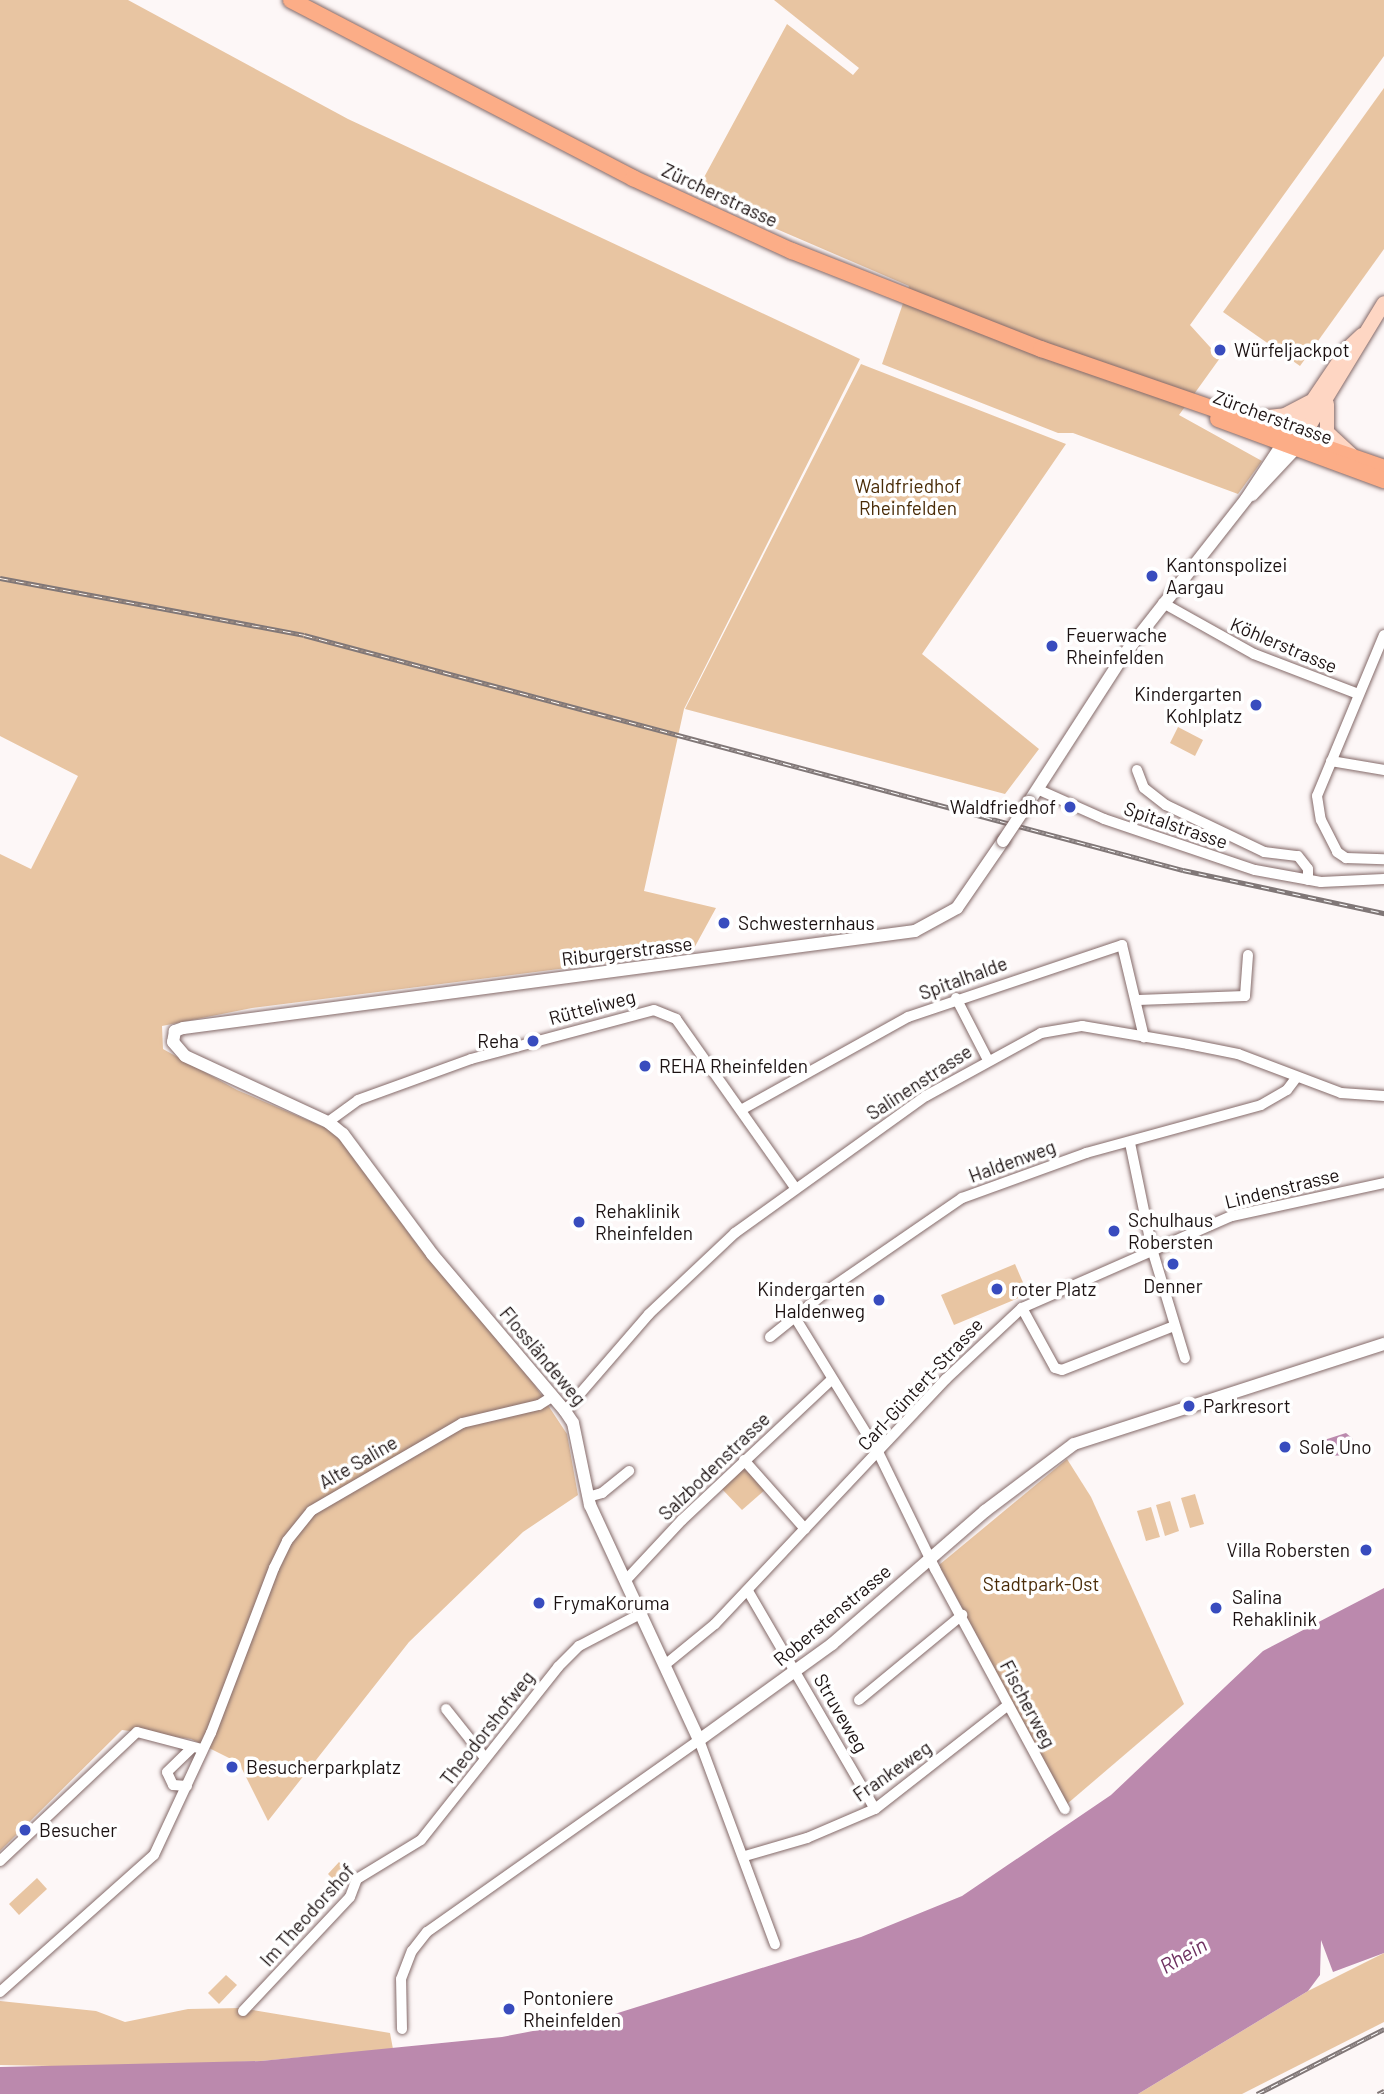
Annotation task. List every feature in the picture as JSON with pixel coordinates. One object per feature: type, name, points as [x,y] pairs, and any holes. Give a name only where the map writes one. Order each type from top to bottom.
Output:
[{"type":"main road","name":"Zürcherstrasse","points":[[291,0],[633,178],[792,251],[1150,387],[1249,419],[1384,480]]},
{"type":"main road","name":"Riburgerstrasse","points":[[1293,441],[1327,402],[1384,303]]},
{"type":"main road","name":"Riburgerstrasse","points":[[1293,441],[1310,401],[1348,348],[1366,332]]},
{"type":"main road","name":"Zürcherstrasse","points":[[1150,387],[1174,403],[1293,441],[1352,455],[1384,468]]},
{"type":"main road","points":[[1249,419],[1285,415],[1310,401]]},
{"type":"main road","points":[[1327,402],[1327,432],[1352,455]]},
{"type":"street","name":"Riburgerstrasse","points":[[175,1031],[915,931],[957,908],[1037,789],[1093,698],[1163,603],[1293,441]]},
{"type":"street","name":"Köhlerstrasse","points":[[1163,603],[1250,652],[1358,694]]},
{"type":"street","points":[[1384,635],[1317,796],[1331,841],[1346,858],[1384,859]]},
{"type":"street","points":[[1331,761],[1384,770]]},
{"type":"street","name":"Spitalstrasse","points":[[1137,770],[1144,788],[1166,805],[1264,852],[1297,856],[1308,869],[1308,880]]},
{"type":"street","name":"Spitalstrasse","points":[[1037,789],[1061,803],[1255,870],[1308,880],[1384,878]]},
{"type":"street","name":"Spitalhalde","points":[[741,1110],[908,1017],[956,998],[1122,944],[1138,1000],[1144,1037]]},
{"type":"street","points":[[1138,1000],[1245,996],[1248,955]]},
{"type":"street","points":[[956,998],[987,1058]]},
{"type":"street","name":"Rütteliweg","points":[[328,1122],[358,1100],[471,1059],[648,1010],[676,1019],[795,1188]]},
{"type":"street","name":"Salinenstrasse","points":[[565,1411],[649,1314],[708,1256],[795,1188],[987,1058],[1041,1032],[1074,1026],[1238,1054],[1296,1078],[1344,1093],[1384,1096]]},
{"type":"street","name":"Flossländeweg","points":[[175,1031],[173,1042],[185,1056],[328,1122],[356,1147],[432,1254],[573,1423],[587,1497],[699,1740],[745,1856],[775,1944]]},
{"type":"street","name":"Haldenweg","points":[[770,1337],[796,1319],[801,1310],[831,1288],[962,1198],[1086,1153],[1261,1105],[1287,1090],[1296,1078]]},
{"type":"street","points":[[1130,1143],[1152,1249],[1185,1358]]},
{"type":"street","name":"Lindenstrasse","points":[[1152,1249],[1232,1216],[1384,1183]]},
{"type":"street","name":"Carl-Güntert-Strasse","points":[[666,1664],[748,1591],[954,1371],[1022,1308],[1152,1249]]},
{"type":"street","points":[[1022,1308],[1055,1368],[1062,1370],[1174,1326]]},
{"type":"street","name":"Fischerweg","points":[[796,1319],[830,1381],[879,1454],[1008,1705],[1065,1809]]},
{"type":"street","name":"Roberstenstrasse","points":[[402,2029],[401,1979],[412,1951],[427,1932],[797,1672],[1019,1483],[1074,1444],[1384,1344]]},
{"type":"street","name":"Salzbodenstrasse","points":[[626,1580],[744,1460],[830,1381]]},
{"type":"street","name":"Alte Saline","points":[[0,1992],[154,1855],[187,1786],[197,1749],[278,1559],[311,1511],[462,1423],[539,1405],[552,1397]]},
{"type":"street","points":[[744,1460],[805,1529]]},
{"type":"street","points":[[587,1497],[602,1493],[629,1471]]},
{"type":"street","name":"Struveweg","points":[[748,1591],[875,1809]]},
{"type":"street","name":"Theodorshofweg","points":[[405,1853],[421,1840],[534,1692],[579,1646],[642,1613]]},
{"type":"street","points":[[859,1699],[962,1615]]},
{"type":"street","name":"Frankeweg","points":[[745,1856],[807,1838],[875,1809],[1008,1705]]},
{"type":"street","points":[[446,1709],[485,1758]]},
{"type":"street","points":[[0,1861],[137,1732],[197,1749]]},
{"type":"street","name":"Alte Saline","points":[[187,1786],[173,1785],[167,1772],[197,1749]]},
{"type":"street","name":"Im Theodorshof","points":[[243,2011],[351,1897],[357,1879],[405,1853]]},
{"type":"green space","points":[[0,0],[128,0],[348,119],[860,359],[684,709],[644,891],[716,908],[692,952],[252,1008],[162,1026],[163,1049],[237,1090],[326,1128],[345,1144],[413,1239],[534,1384],[567,1434],[578,1495],[523,1532],[409,1642],[268,1821],[239,1763],[191,1739],[122,1730],[0,1851],[0,854],[31,869],[78,776],[0,736]]},
{"type":"green space","points":[[774,0],[1384,0],[1384,56],[1190,325],[1220,358],[1179,415],[1262,461],[1238,494],[1073,433],[1058,433],[882,364],[909,286],[695,194],[787,24],[853,75],[859,68]]},
{"type":"green space","points":[[1384,88],[1384,249],[1300,366],[1223,312]]},
{"type":"green space","name":"Waldfriedhof Rheinfelden","points":[[861,364],[1066,444],[922,654],[1039,749],[1005,794],[685,709]]},
{"type":"green space","points":[[1178,727],[1203,740],[1195,756],[1170,743]]},
{"type":"green space","name":"roter Platz","points":[[1015,1264],[1028,1294],[954,1325],[941,1295]]},
{"type":"green space","name":"Stadtpark-Ost","points":[[1067,1459],[1091,1497],[1184,1704],[1067,1804],[939,1565]]},
{"type":"green space","points":[[743,1468],[767,1488],[742,1510],[721,1488]]},
{"type":"green space","points":[[1195,1494],[1204,1524],[1190,1528],[1181,1498]]},
{"type":"green space","points":[[1170,1501],[1179,1531],[1165,1536],[1156,1505]]},
{"type":"green space","points":[[1151,1507],[1160,1537],[1146,1541],[1137,1511]]},
{"type":"green space","points":[[339,1862],[348,1871],[345,1876],[349,1881],[342,1888],[328,1874]]},
{"type":"green space","points":[[37,1878],[47,1889],[19,1915],[9,1904]]},
{"type":"green space","points":[[1384,1953],[1384,2022],[1242,2094],[1138,2094],[1308,1991]]},
{"type":"green space","points":[[226,1975],[237,1985],[219,2004],[208,1993]]},
{"type":"green space","points":[[0,2001],[96,2011],[125,2022],[188,2009],[241,2008],[390,2033],[393,2049],[261,2061],[101,2067],[0,2065]]},
{"type":"water","points":[[1346,1433],[1353,1439],[1353,1455],[1325,1456],[1321,1441]]},
{"type":"water","name":"Rhein","points":[[1384,1588],[1384,1953],[1333,1972],[1321,1940],[1320,1975],[1308,1991],[1138,2094],[0,2094],[0,2067],[261,2061],[502,2037],[605,2017],[861,1937],[962,1896],[1111,1795],[1263,1651]]},
{"type":"railway","points":[[0,578],[304,635],[1183,870],[1384,913]]},
{"type":"railway","points":[[1257,2094],[1384,2029]]},
{"type":"railway","points":[[1378,2094],[1384,2091]]},
{"type":"place","name":"Würfeljackpot","points":[[1220,350]]},
{"type":"place","name":"Kantonspolizei Aargau","points":[[1152,576]]},
{"type":"place","name":"Feuerwache Rheinfelden","points":[[1052,646]]},
{"type":"place","name":"Kindergarten Kohlplatz","points":[[1256,705]]},
{"type":"place","name":"Waldfriedhof","points":[[1070,807]]},
{"type":"place","name":"Schwesternhaus","points":[[724,923]]},
{"type":"place","name":"Reha","points":[[533,1041]]},
{"type":"place","name":"REHA Rheinfelden","points":[[645,1066]]},
{"type":"place","name":"Rehaklinik Rheinfelden","points":[[579,1222]]},
{"type":"place","name":"Schulhaus Robersten","points":[[1114,1231]]},
{"type":"place","name":"Denner","points":[[1173,1264]]},
{"type":"place","name":"roter Platz","points":[[997,1289]]},
{"type":"place","name":"Kindergarten Haldenweg","points":[[879,1300]]},
{"type":"place","name":"Parkresort","points":[[1189,1406]]},
{"type":"place","name":"Sole Uno","points":[[1285,1447]]},
{"type":"place","name":"Villa Robersten","points":[[1366,1550]]},
{"type":"place","name":"FrymaKoruma","points":[[539,1603]]},
{"type":"place","name":"Salina Rehaklinik","points":[[1216,1608]]},
{"type":"place","name":"Besucherparkplatz","points":[[232,1767]]},
{"type":"place","name":"Besucher","points":[[25,1830]]},
{"type":"place","name":"Pontoniere Rheinfelden","points":[[509,2009]]}]
